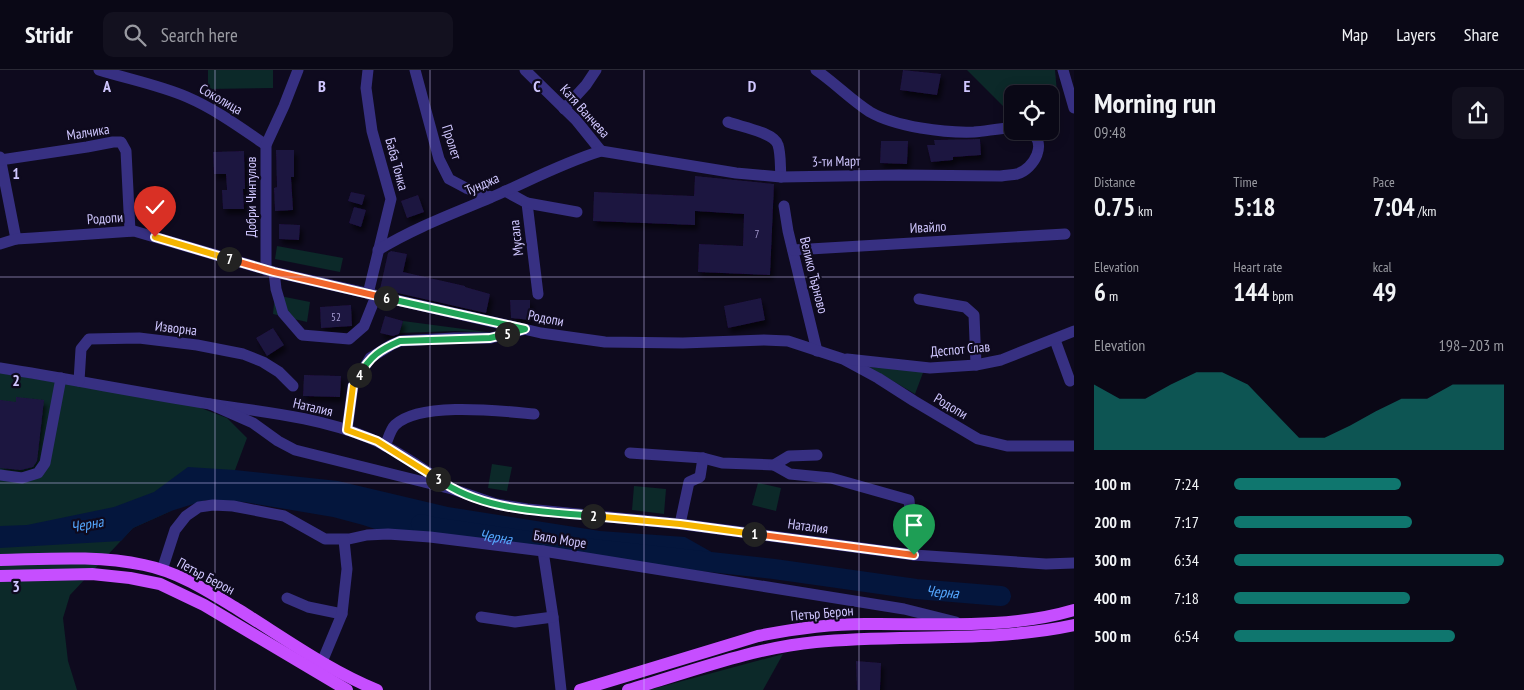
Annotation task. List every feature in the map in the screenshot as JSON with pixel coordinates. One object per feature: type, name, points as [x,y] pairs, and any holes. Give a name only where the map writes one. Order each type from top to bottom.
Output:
[{"type":"main road","name":"Петър Берон","points":[[0,560],[105,560],[145,565],[162,570],[202,587],[322,662],[377,690]]},
{"type":"main road","name":"Петър Берон","points":[[0,576],[92,574],[130,578],[160,584],[204,605],[346,690]]},
{"type":"main road","name":"Петър Берон","points":[[580,690],[758,636],[805,628],[848,624],[965,624],[1026,620],[1050,617],[1074,610]]},
{"type":"main road","points":[[848,624],[849,639]]},
{"type":"main road","name":"Петър Берон","points":[[628,690],[772,648],[849,639],[974,636],[1052,629],[1074,624]]},
{"type":"street","name":"Добри Чинтулов","points":[[298,70],[266,145],[270,271],[283,313],[302,334],[349,339],[364,326],[372,295]]},
{"type":"street","name":"Баба Тонка","points":[[368,70],[366,88],[370,121],[391,199],[378,250],[372,295]]},
{"type":"street","name":"Пролет","points":[[415,70],[439,159],[449,179],[466,188],[491,197]]},
{"type":"street","name":"Катя Ванчева","points":[[525,70],[576,120],[601,151]]},
{"type":"street","points":[[564,109],[586,85],[596,70]]},
{"type":"street","points":[[816,70],[872,113],[896,122],[922,129],[955,132],[1004,129]]},
{"type":"street","points":[[1063,70],[1074,108]]},
{"type":"street","name":"Соколица","points":[[106,71],[186,97],[207,107],[266,145]]},
{"type":"street","points":[[728,122],[768,134],[778,144],[781,177]]},
{"type":"street","name":"3-ти Март","points":[[601,151],[736,173],[781,177],[1001,176],[1018,174],[1028,168],[1039,150],[1037,140]]},
{"type":"street","name":"Малчика","points":[[0,158],[121,142],[126,151],[130,231]]},
{"type":"street","name":"Тунджа","points":[[378,250],[421,226],[579,158],[601,151]]},
{"type":"street","points":[[0,158],[16,239]]},
{"type":"street","name":"Мусала","points":[[505,191],[527,203],[538,294]]},
{"type":"street","points":[[527,203],[576,212]]},
{"type":"street","name":"Велико Търново","points":[[784,206],[817,351]]},
{"type":"street","name":"Родопи","points":[[0,244],[16,239],[130,231],[270,271],[541,334],[605,342],[788,341],[842,360],[878,378],[978,439],[1007,446],[1074,446]]},
{"type":"street","name":"Ивайло","points":[[793,250],[1065,234]]},
{"type":"street","points":[[919,299],[965,307],[974,315],[976,365]]},
{"type":"street","points":[[347,430],[353,386],[370,358],[391,345],[400,341],[490,338],[525,329]]},
{"type":"street","name":"Деспот Слав","points":[[842,360],[859,360],[930,368],[976,365],[1001,360],[1074,331]]},
{"type":"street","name":"Изворна","points":[[78,380],[82,349],[89,339],[109,337],[139,338],[197,345],[243,354],[279,372],[293,386]]},
{"type":"street","points":[[1055,340],[1070,381]]},
{"type":"street","name":"Наталия","points":[[0,368],[210,404],[268,412],[347,430],[385,446],[423,468],[452,490]]},
{"type":"street","points":[[0,475],[22,478],[38,473],[45,463],[61,378]]},
{"type":"street","name":"Наталия","points":[[210,404],[253,422],[278,441],[294,450],[452,490],[496,504],[526,509],[680,524],[914,555],[1046,564],[1074,563]]},
{"type":"street","points":[[385,446],[393,426],[406,417],[453,410],[482,409],[534,414]]},
{"type":"street","points":[[630,453],[703,458],[722,463],[774,465],[790,474],[832,478],[909,500],[914,555]]},
{"type":"street","points":[[774,465],[789,456],[817,455]]},
{"type":"street","points":[[680,524],[689,482],[700,477],[703,458]]},
{"type":"street","name":"Бяло Море","points":[[162,570],[175,530],[186,516],[199,506],[213,504],[284,516],[325,539],[344,540],[367,535],[388,534],[430,537],[543,551],[904,609],[965,624]]},
{"type":"street","points":[[322,662],[342,614],[346,569],[344,540]]},
{"type":"street","points":[[543,551],[561,690]]},
{"type":"street","points":[[286,598],[308,607],[342,614]]},
{"type":"street","points":[[481,617],[514,622],[553,617]]},
{"type":"green space","points":[[208,70],[273,70],[273,88],[208,89]]},
{"type":"green space","points":[[967,70],[1055,70],[1056,85],[1004,85],[1004,107]]},
{"type":"green space","points":[[277,246],[343,258],[340,272],[275,259]]},
{"type":"green space","points":[[275,295],[310,302],[307,322],[273,314]]},
{"type":"green space","points":[[403,321],[494,333],[455,331],[399,333]]},
{"type":"green space","points":[[869,367],[924,370],[915,394]]},
{"type":"green space","points":[[0,373],[193,405],[227,418],[247,438],[235,470],[171,511],[133,528],[70,595],[63,618],[68,661],[77,690],[0,690]]},
{"type":"green space","points":[[492,464],[512,467],[507,491],[488,488]]},
{"type":"green space","points":[[758,483],[781,488],[776,511],[752,505]]},
{"type":"green space","points":[[634,486],[666,489],[664,514],[632,510]]},
{"type":"green space","points":[[783,654],[763,690],[649,690]]},
{"type":"water","points":[[188,467],[338,481],[448,507],[600,531],[685,537],[715,554],[661,554],[463,524],[437,533],[387,533],[333,517],[244,502],[206,500],[171,511],[133,528],[121,541],[0,548],[0,526],[27,525],[114,507],[154,492]]},
{"type":"building","points":[[903,70],[941,74],[937,95],[900,90]]},
{"type":"building","points":[[980,139],[981,155],[953,157],[953,160],[931,162],[927,145],[935,145],[934,140]]},
{"type":"building","points":[[881,141],[908,141],[907,164],[880,163]]},
{"type":"building","points":[[276,150],[294,150],[294,177],[291,177],[293,210],[275,211],[274,188],[277,187]]},
{"type":"building","points":[[244,151],[244,209],[223,209],[222,190],[227,190],[226,174],[214,174],[213,152]]},
{"type":"building","points":[[695,176],[774,184],[770,275],[698,272],[699,244],[743,246],[744,214],[695,211],[695,225],[593,221],[594,192],[694,196]]},
{"type":"building","points":[[351,192],[365,195],[362,205],[348,201]]},
{"type":"building","points":[[418,195],[424,212],[407,218],[401,201]]},
{"type":"building","points":[[354,207],[366,210],[361,227],[349,223]]},
{"type":"building","points":[[279,224],[300,225],[299,240],[279,239]]},
{"type":"building","points":[[391,251],[407,254],[403,272],[465,286],[490,294],[486,313],[380,289],[388,253]]},
{"type":"building","points":[[761,298],[765,320],[728,328],[724,306]]},
{"type":"building","points":[[510,300],[530,300],[530,320],[511,318]]},
{"type":"building","points":[[351,305],[352,326],[321,328],[320,307]]},
{"type":"building","points":[[385,316],[403,321],[399,334],[393,336],[380,333]]},
{"type":"building","points":[[273,328],[284,345],[267,356],[256,338]]},
{"type":"building","points":[[304,375],[341,376],[340,397],[303,396]]},
{"type":"building","points":[[16,397],[44,400],[37,461],[33,467],[21,470],[0,468],[0,400],[16,402]]},
{"type":"building","points":[[856,661],[881,663],[880,690],[857,690]]},
{"type":"waterway","name":"Черна","points":[[421,524],[556,545],[774,569],[916,589],[1001,596]]},
{"type":"route","points":[[155,237],[274,272],[525,329],[490,338],[400,341],[370,358],[353,386],[347,430],[377,441],[398,453],[423,468],[452,490],[496,504],[526,509],[680,524],[914,555]]}]
